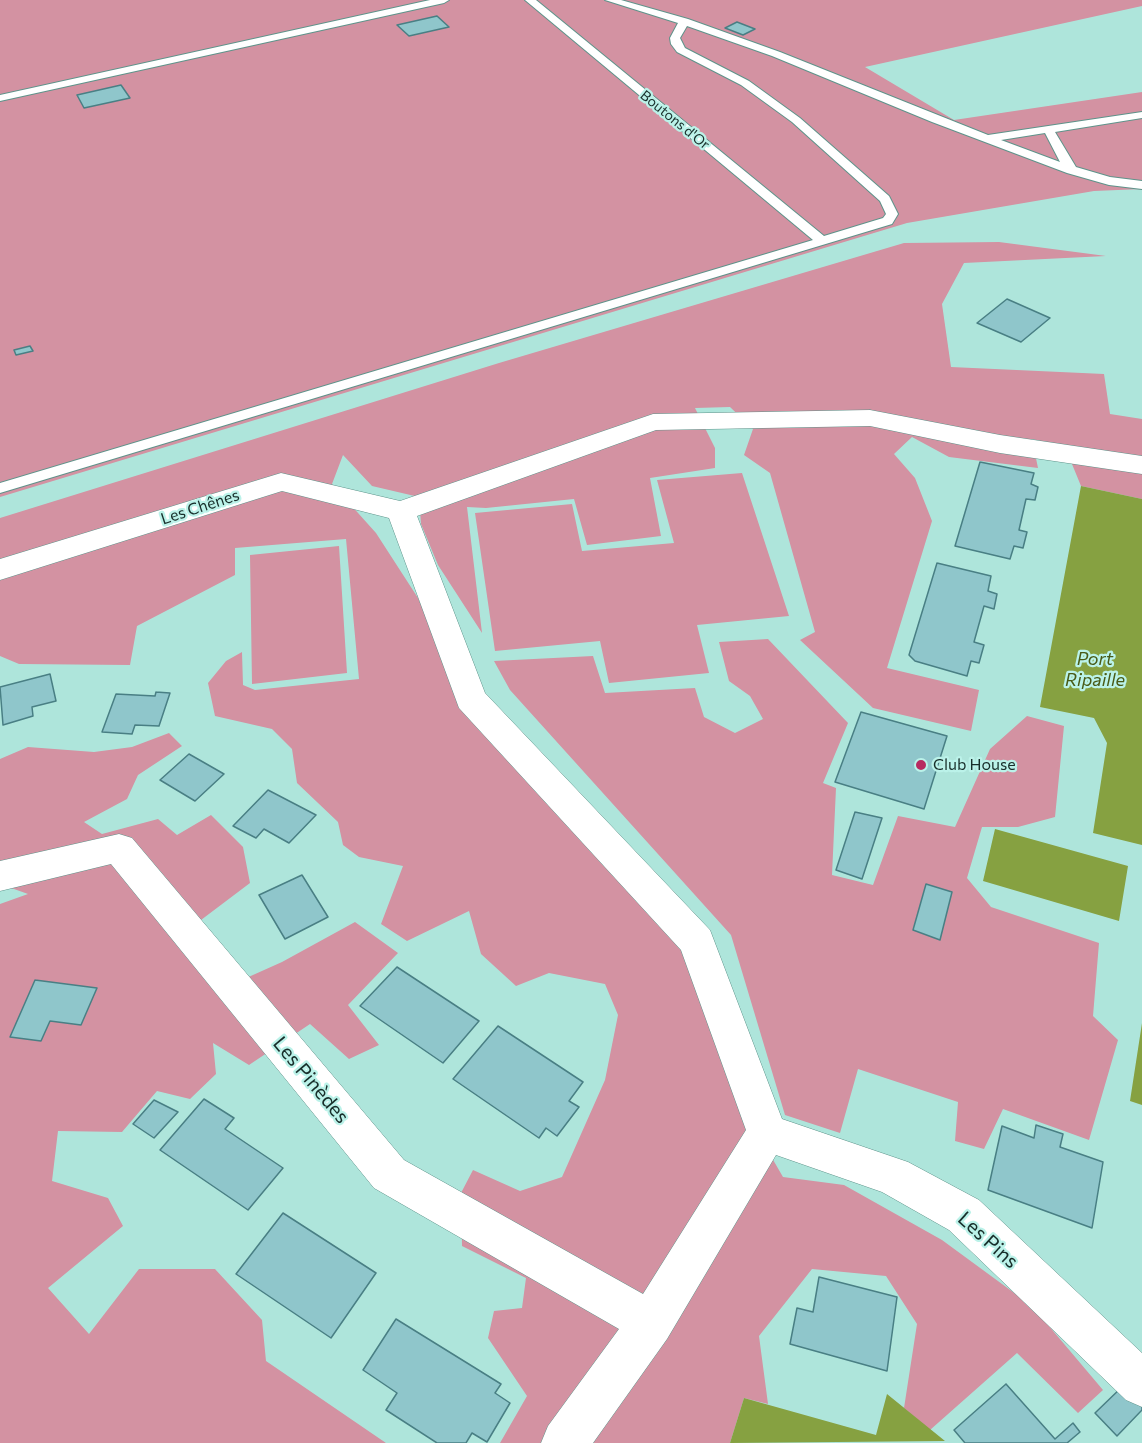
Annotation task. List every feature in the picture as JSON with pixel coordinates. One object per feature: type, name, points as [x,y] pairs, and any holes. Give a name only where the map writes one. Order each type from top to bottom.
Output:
[{"type":"street","points":[[565,1443],[651,1323],[767,1133],[697,941],[471,699],[401,511],[653,422],[870,418],[1000,444],[1142,465]]},
{"type":"street","name":"Les Chênes","points":[[0,570],[281,482],[401,511]]},
{"type":"street","name":"Les Pinèdes","points":[[0,876],[119,848],[389,1174],[651,1323]]},
{"type":"street","name":"Les Pins","points":[[767,1133],[893,1176],[964,1215],[1142,1384]]},
{"type":"lane","points":[[0,98],[444,0]]},
{"type":"lane","name":"Boutons d'Or","points":[[530,0],[821,240]]},
{"type":"lane","points":[[610,0],[684,21],[776,54],[1071,170],[1109,182],[1142,185]]},
{"type":"lane","points":[[0,488],[888,221],[892,214],[890,206],[877,191],[780,107],[745,83],[681,50],[675,38],[684,21]]},
{"type":"lane","points":[[986,138],[1142,115]]},
{"type":"lane","points":[[1048,129],[1071,170]]},
{"type":"shaded area","points":[[0,0],[1142,0],[1142,6],[865,67],[954,120],[1142,92],[1142,189],[1094,191],[907,223],[0,497]]},
{"type":"shaded area","points":[[999,242],[1106,256],[964,263],[942,304],[951,367],[1104,374],[1110,414],[1142,419],[1142,499],[1081,486],[1065,447],[1032,439],[1038,468],[949,457],[912,437],[894,454],[915,478],[932,521],[887,668],[979,690],[971,731],[873,708],[800,640],[815,632],[770,473],[744,455],[753,429],[730,407],[695,408],[715,448],[715,468],[650,478],[661,536],[587,545],[574,499],[486,508],[467,507],[482,633],[438,565],[421,524],[419,497],[372,486],[343,455],[332,484],[376,533],[418,598],[467,705],[684,943],[750,1120],[783,1177],[844,1185],[942,1240],[1032,1306],[1103,1390],[1078,1413],[1017,1353],[930,1430],[904,1408],[917,1324],[886,1276],[812,1269],[759,1336],[768,1404],[744,1398],[730,1443],[500,1443],[527,1396],[488,1338],[494,1311],[522,1308],[526,1278],[462,1246],[461,1193],[473,1170],[520,1191],[562,1177],[605,1080],[618,1015],[605,984],[549,973],[516,986],[481,954],[469,911],[407,941],[381,924],[403,866],[359,857],[343,845],[338,822],[297,783],[292,749],[272,729],[215,716],[208,683],[226,661],[242,652],[243,685],[255,690],[359,679],[346,539],[235,548],[235,575],[137,626],[130,665],[19,664],[0,656],[0,518],[499,363],[904,243]]},
{"type":"shaded area","points":[[742,473],[789,616],[697,625],[709,673],[609,683],[600,641],[495,651],[475,513],[572,504],[582,551],[674,543],[657,480]]},
{"type":"shaded area","points":[[339,546],[347,673],[252,684],[250,555]]},
{"type":"shaded area","points":[[768,639],[848,723],[823,783],[836,788],[832,875],[873,885],[898,816],[955,827],[990,749],[1027,716],[1064,726],[1055,817],[1018,827],[982,827],[967,878],[991,907],[1099,943],[1093,1016],[1118,1040],[1089,1140],[1003,1109],[984,1149],[955,1141],[958,1102],[858,1069],[840,1133],[785,1115],[731,935],[510,690],[494,661],[593,656],[605,693],[695,688],[704,717],[735,733],[763,719],[750,696],[729,681],[719,642]]},
{"type":"shaded area","points":[[169,733],[182,746],[138,775],[127,799],[84,822],[102,834],[158,819],[177,835],[211,815],[243,847],[250,883],[197,923],[244,979],[282,962],[355,922],[398,953],[348,1005],[379,1045],[349,1059],[310,1024],[249,1065],[213,1043],[216,1074],[190,1099],[157,1091],[122,1132],[58,1131],[52,1181],[108,1198],[123,1226],[48,1288],[89,1334],[139,1269],[215,1269],[262,1320],[266,1361],[386,1443],[0,1443],[0,904],[28,894],[0,884],[0,759],[28,747],[94,752],[132,747]]},
{"type":"water","name":"Port Ripaille","points":[[1081,486],[1142,499],[1142,845],[1093,833],[1107,743],[1094,718],[1040,707]]},
{"type":"water","points":[[995,829],[1128,866],[1119,921],[983,881]]},
{"type":"water","points":[[1142,1023],[1142,1105],[1130,1101]]},
{"type":"water","points":[[887,1394],[945,1441],[730,1443],[744,1398],[876,1435]]},
{"type":"building","points":[[437,16],[449,27],[409,36],[397,25]]},
{"type":"building","points":[[737,22],[755,29],[743,35],[725,28]]},
{"type":"building","points":[[121,85],[130,98],[84,108],[77,95]]},
{"type":"building","points":[[1007,299],[1050,318],[1021,342],[977,323]]},
{"type":"building","points":[[30,346],[33,351],[16,355],[14,350]]},
{"type":"building","points":[[980,462],[1034,473],[1031,484],[1038,487],[1035,500],[1026,499],[1019,530],[1027,532],[1023,548],[1014,546],[1010,559],[955,546]]},
{"type":"building","points":[[937,563],[991,576],[988,591],[997,594],[994,609],[984,606],[974,642],[984,645],[979,663],[971,661],[967,676],[915,661],[909,655]]},
{"type":"building","points":[[50,674],[56,701],[32,707],[33,716],[3,725],[0,687]]},
{"type":"building","points":[[156,692],[170,693],[159,726],[135,725],[132,734],[102,732],[116,694],[155,696]]},
{"type":"building","points":[[861,712],[947,736],[924,809],[835,782]]},
{"type":"building","points":[[189,754],[224,774],[195,801],[160,780]]},
{"type":"building","points":[[268,790],[316,815],[289,843],[264,829],[256,838],[233,826]]},
{"type":"building","points":[[855,812],[882,818],[862,879],[836,870]]},
{"type":"building","points":[[302,875],[328,917],[285,939],[259,895]]},
{"type":"building","points":[[926,884],[952,892],[940,940],[913,930]]},
{"type":"building","points":[[397,967],[479,1021],[443,1063],[360,1006]]},
{"type":"building","points":[[35,980],[97,988],[81,1025],[50,1021],[41,1041],[10,1037]]},
{"type":"building","points":[[498,1026],[583,1082],[569,1101],[579,1107],[557,1136],[546,1128],[539,1138],[453,1079]]},
{"type":"building","points":[[204,1099],[234,1118],[225,1129],[283,1168],[248,1210],[160,1150]]},
{"type":"building","points":[[154,1100],[178,1112],[154,1138],[133,1124]]},
{"type":"building","points":[[1036,1125],[1063,1134],[1060,1147],[1103,1162],[1092,1228],[988,1190],[1002,1126],[1034,1138]]},
{"type":"building","points":[[283,1213],[376,1273],[331,1338],[236,1274]]},
{"type":"building","points":[[819,1277],[897,1297],[887,1371],[790,1344],[797,1308],[813,1312]]},
{"type":"building","points":[[396,1319],[501,1384],[495,1393],[510,1403],[487,1442],[472,1433],[466,1443],[437,1443],[386,1410],[397,1393],[363,1370]]},
{"type":"building","points":[[1006,1384],[1055,1439],[1073,1423],[1080,1432],[1067,1443],[965,1443],[954,1430]]},
{"type":"building","points":[[1125,1384],[1142,1402],[1142,1410],[1117,1436],[1095,1413]]},
{"type":"place","name":"Club House","points":[[921,765]]}]
